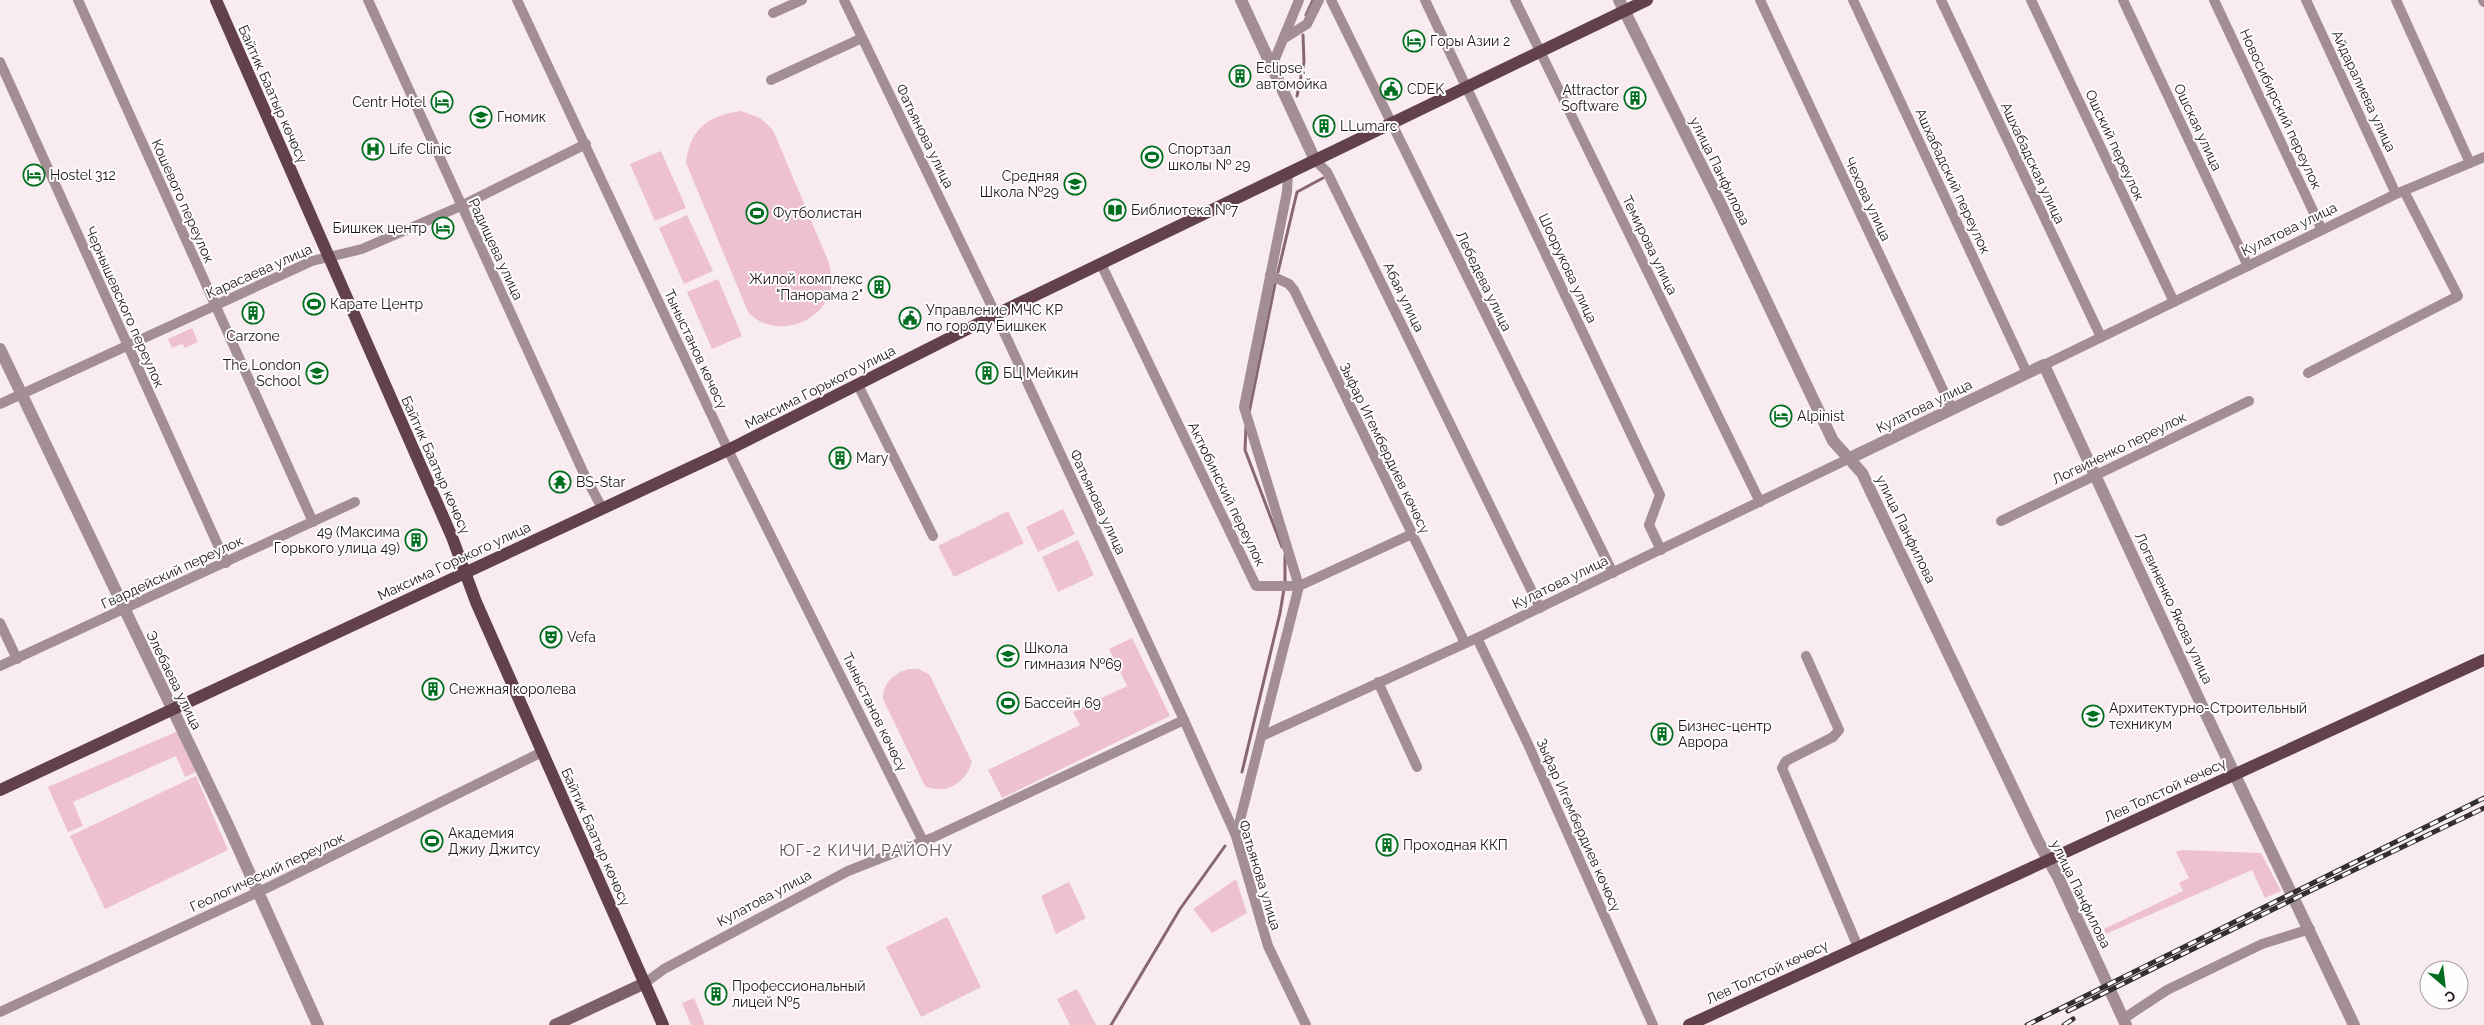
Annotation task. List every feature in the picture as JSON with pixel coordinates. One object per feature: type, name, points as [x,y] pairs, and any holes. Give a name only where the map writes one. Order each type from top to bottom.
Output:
[{"type":"main road","name":"Байтик Баатыр көчөсү","points":[[216,0],[466,572],[476,602],[663,1025]]},
{"type":"main road","name":"Максима Горького улица","points":[[0,790],[728,450],[996,315],[1541,52],[1621,6],[1648,0]]},
{"type":"main road","name":"Лев Толстой көчөсү","points":[[1689,1025],[2484,660]]},
{"type":"main road","name":"Кулатова улица","points":[[554,1025],[644,983]]},
{"type":"street","name":"Кошевого переулок","points":[[78,0],[313,522]]},
{"type":"street","name":"Радищева улица","points":[[368,0],[585,476],[602,508]]},
{"type":"street","name":"Тыныстанов көчөсү","points":[[517,0],[728,450],[923,841]]},
{"type":"street","points":[[772,13],[802,0]]},
{"type":"street","name":"Фатьянова улица","points":[[844,0],[996,315],[1184,720],[1236,836],[1268,946],[1306,1025]]},
{"type":"street","name":"Абая улица","points":[[1241,0],[1315,160],[1329,177],[1540,608]]},
{"type":"street","points":[[1272,66],[1300,0]]},
{"type":"street","points":[[1283,39],[1307,24],[1319,0]]},
{"type":"street","name":"Лебедева улица","points":[[1331,0],[1613,573]]},
{"type":"street","name":"Шоорукова улица","points":[[1425,0],[1468,87],[1660,495],[1649,525],[1661,550]]},
{"type":"street","name":"Темирова улица","points":[[1515,0],[1760,502]]},
{"type":"street","name":"Чехова улица","points":[[1760,0],[1952,409]]},
{"type":"street","name":"Ашхабадский переулок","points":[[1853,0],[2027,373]]},
{"type":"street","name":"Ашхабадская улица","points":[[1941,0],[2101,337]]},
{"type":"street","name":"Ошский переулок","points":[[2031,0],[2174,302]]},
{"type":"street","name":"Ошская улица","points":[[2123,0],[2248,266]]},
{"type":"street","name":"Новосибирский переулок","points":[[2214,0],[2322,230]]},
{"type":"street","name":"Айдаралиева улица","points":[[2306,0],[2400,193],[2458,296],[2308,373]]},
{"type":"street","points":[[2396,0],[2470,163]]},
{"type":"street","name":"улица Панфилова","points":[[1621,6],[1720,203],[1832,441],[1862,473],[2048,860],[2058,877],[2124,1022]]},
{"type":"street","points":[[771,80],[862,38]]},
{"type":"street","name":"Чернышевского переулок","points":[[0,62],[226,563]]},
{"type":"street","name":"Карасаева улица","points":[[0,404],[215,305],[328,256],[362,249],[461,206],[586,144]]},
{"type":"street","name":"Кулатова улица","points":[[1262,736],[1540,608],[2400,193],[2484,158]]},
{"type":"street","points":[[1236,836],[1299,586],[1244,407],[1287,192],[1288,173]]},
{"type":"street","name":"Актюбинский переулок","points":[[1101,264],[1256,586],[1299,586],[1412,534]]},
{"type":"street","name":"Зыфар Игембердиев көчөсү","points":[[1270,275],[1289,284],[1294,290],[1465,643]]},
{"type":"street","name":"Элебаева улица","points":[[0,349],[20,395],[227,823],[318,1025]]},
{"type":"street","name":"Логвиненко Якова улица","points":[[2044,365],[2354,1025]]},
{"type":"street","points":[[858,385],[933,536]]},
{"type":"street","name":"Логвиненко переулок","points":[[2001,521],[2249,401]]},
{"type":"street","name":"Гвардейский переулок","points":[[0,666],[355,502]]},
{"type":"street","points":[[0,623],[17,659]]},
{"type":"street","name":"Зыфар Игембердиев көчөсү","points":[[1477,638],[1527,742],[1653,1025]]},
{"type":"street","points":[[1806,656],[1839,730],[1834,737],[1786,761],[1782,768],[1858,947]]},
{"type":"street","points":[[1378,682],[1417,767]]},
{"type":"street","name":"Кулатова улица","points":[[644,983],[664,969],[832,879],[883,855],[923,841],[1184,720]]},
{"type":"street","name":"Геологический переулок","points":[[0,1012],[258,893],[542,752]]},
{"type":"street","points":[[2124,1022],[2167,990],[2262,944],[2310,929]]},
{"type":"shaded area","name":"Футболистан","points":[[741,111],[760,118],[773,130],[829,263],[832,282],[829,296],[821,308],[811,317],[799,323],[786,326],[772,326],[759,321],[748,312],[686,163],[692,141],[702,126],[719,116]]},
{"type":"shaded area","points":[[661,151],[686,208],[655,221],[630,164]]},
{"type":"shaded area","points":[[687,215],[713,271],[684,284],[659,228]]},
{"type":"shaded area","points":[[718,279],[742,336],[712,349],[687,292]]},
{"type":"shaded area","points":[[192,328],[198,342],[185,348],[182,344],[172,348],[168,339]]},
{"type":"shaded area","points":[[1063,509],[1075,534],[1038,552],[1026,527]]},
{"type":"shaded area","points":[[1008,511],[1024,543],[954,577],[938,546]]},
{"type":"shaded area","points":[[1078,540],[1094,575],[1058,592],[1042,557]]},
{"type":"shaded area","points":[[1132,638],[1170,716],[1002,798],[988,770],[1080,725],[1073,712],[1127,686],[1109,649]]},
{"type":"shaded area","points":[[908,669],[918,669],[929,674],[972,762],[965,776],[948,788],[933,789],[925,786],[883,699],[883,693],[890,680]]},
{"type":"shaded area","points":[[178,731],[198,771],[185,777],[176,756],[73,802],[83,826],[68,832],[48,787]]},
{"type":"shaded area","points":[[196,776],[228,850],[105,909],[70,836]]},
{"type":"shaded area","points":[[2183,850],[2261,853],[2281,891],[2265,898],[2252,870],[2106,934],[2104,929],[2183,891],[2179,883],[2189,878],[2176,852]]},
{"type":"shaded area","points":[[1236,879],[1247,913],[1212,933],[1193,909]]},
{"type":"shaded area","points":[[1069,882],[1086,918],[1056,934],[1041,896]]},
{"type":"shaded area","points":[[947,917],[981,987],[921,1017],[886,947]]},
{"type":"shaded area","points":[[1077,989],[1096,1025],[1070,1025],[1057,999]]},
{"type":"shaded area","points":[[694,998],[705,1025],[691,1025],[682,1003]]},
{"type":"waterway","points":[[1306,15],[1313,0]]},
{"type":"waterway","points":[[1297,96],[1304,62],[1303,35]]},
{"type":"waterway","points":[[1278,272],[1297,192],[1323,178]]},
{"type":"waterway","points":[[1249,413],[1275,284]]},
{"type":"waterway","points":[[1246,427],[1245,450],[1282,547]]},
{"type":"waterway","points":[[1285,555],[1285,582]]},
{"type":"waterway","points":[[1242,772],[1284,589]]},
{"type":"waterway","points":[[1111,1025],[1180,909],[1225,846]]},
{"type":"railway","points":[[2027,1025],[2484,798]]},
{"type":"railway","points":[[2068,1011],[2312,890],[2484,808]]},
{"type":"railway","points":[[2064,1025],[2073,1019]]},
{"type":"place","name":"Горы Азии 2","points":[[1414,41]]},
{"type":"place","name":"Eclipse, автомойка","points":[[1240,76]]},
{"type":"place","name":"CDEK","points":[[1391,89]]},
{"type":"place","name":"Attractor Software","points":[[1635,98]]},
{"type":"place","name":"Centr Hotel","points":[[442,102]]},
{"type":"place","name":"Гномик","points":[[481,117]]},
{"type":"place","name":"LLumarc","points":[[1324,126]]},
{"type":"place","name":"Life Clinic","points":[[373,149]]},
{"type":"place","name":"Спортзал школы № 29","points":[[1152,157]]},
{"type":"place","name":"Hostel 312","points":[[34,175]]},
{"type":"place","name":"Средняя Школа №29","points":[[1075,184]]},
{"type":"place","name":"Библиотека №7","points":[[1115,210]]},
{"type":"place","name":"Футболистан","points":[[757,213]]},
{"type":"place","name":"Бишкек центр","points":[[443,228]]},
{"type":"place","name":"Жилой комплекс \"Панорама 2\"","points":[[879,287]]},
{"type":"place","name":"Карате Центр","points":[[314,304]]},
{"type":"place","name":"Carzone","points":[[253,313]]},
{"type":"place","name":"Управление МЧС КР по городу Бишкек","points":[[910,318]]},
{"type":"place","name":"The London School","points":[[317,373]]},
{"type":"place","name":"БЦ Мейкин","points":[[987,373]]},
{"type":"place","name":"Alpinist","points":[[1781,416]]},
{"type":"place","name":"Mary","points":[[840,458]]},
{"type":"place","name":"BS-Star","points":[[560,482]]},
{"type":"place","name":"49 (Максима Горького улица 49)","points":[[416,540]]},
{"type":"place","name":"Vefa","points":[[551,637]]},
{"type":"place","name":"Школа гимназия №69","points":[[1008,656]]},
{"type":"place","name":"Снежная королева","points":[[433,689]]},
{"type":"place","name":"Бассейн 69","points":[[1008,703]]},
{"type":"place","name":"Архитектурно-Строительный техникум","points":[[2093,716]]},
{"type":"place","name":"Бизнес-центр Аврора","points":[[1662,734]]},
{"type":"place","name":"Академия Джиу Джитсу","points":[[432,841]]},
{"type":"place","name":"Проходная ККП","points":[[1387,845]]},
{"type":"place","name":"Профессиональный лицей №5","points":[[716,994]]},
{"type":"district","name":"ЮГ-2 КИЧИ РАЙОНУ","points":[[866,850]]}]
